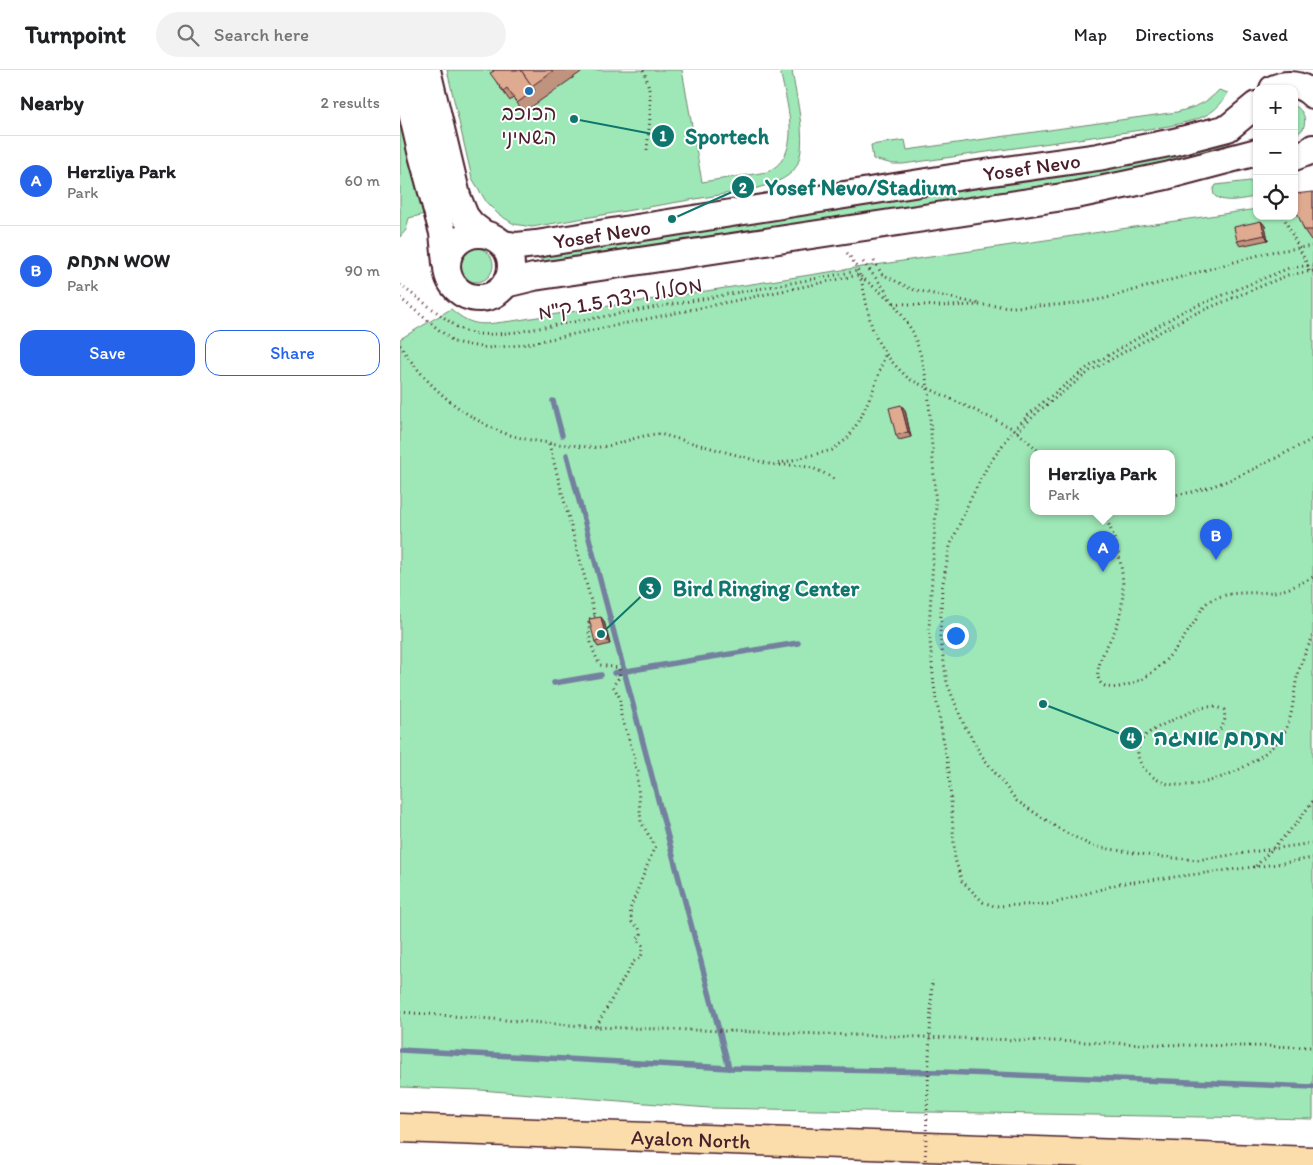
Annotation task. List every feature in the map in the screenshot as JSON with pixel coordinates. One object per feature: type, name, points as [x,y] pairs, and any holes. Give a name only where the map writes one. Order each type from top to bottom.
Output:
[{"type":"highway","name":"Ayalon North","points":[[400,1128],[1313,1162]]},
{"type":"street","points":[[402,70],[421,152],[443,233],[447,273],[451,283],[458,291],[478,298],[489,297],[498,292],[510,274],[511,264],[508,253],[494,239],[472,225],[465,216],[457,196],[427,70]]},
{"type":"street","points":[[1264,85],[1267,70]]},
{"type":"street","points":[[1286,85],[1301,84]]},
{"type":"street","name":"Yosef Nevo","points":[[494,239],[517,246],[536,244],[1108,155],[1174,142],[1228,128],[1253,105]]},
{"type":"street","points":[[1253,115],[1253,129]]},
{"type":"street","name":"Yosef Nevo","points":[[505,284],[534,277],[1076,195],[1166,176],[1253,153]]},
{"type":"street","points":[[446,263],[449,252],[464,237],[474,234],[494,239]]},
{"type":"path","points":[[643,70],[647,78],[650,115],[647,150]]},
{"type":"path","points":[[1015,430],[1090,371],[1186,317],[1288,275],[1311,271],[1284,220]]},
{"type":"path","points":[[858,273],[895,304],[1023,307],[1073,304],[1103,299],[1270,252],[1313,246]]},
{"type":"path","points":[[863,262],[895,304],[913,332],[922,359],[928,388],[936,506],[929,629],[934,686],[949,772],[955,859],[962,881],[983,902],[994,906],[1052,904],[1118,884],[1313,858]]},
{"type":"path","points":[[874,262],[882,274],[911,289],[985,305]]},
{"type":"path","points":[[856,263],[874,332],[885,355],[909,379],[1015,430],[1038,450]]},
{"type":"path","points":[[1313,265],[1289,268],[1182,312],[1087,368],[1037,407],[1015,430],[987,467],[950,546],[942,588],[940,636],[947,684],[964,725],[982,756],[1017,801],[1061,830],[1092,846],[1154,856],[1197,860],[1313,843]]},
{"type":"path","points":[[400,298],[454,342],[486,348],[520,345],[858,273]]},
{"type":"path","name":"מסלול ריצה 1.5 ק\"מ","points":[[400,285],[457,327],[479,335],[517,332],[858,273]]},
{"type":"path","points":[[400,345],[439,394],[500,432],[549,444],[599,447],[648,434],[660,434],[773,465],[803,465],[820,470],[834,479]]},
{"type":"path","points":[[773,465],[832,450],[846,439],[859,421],[874,388],[885,355]]},
{"type":"path","points":[[1175,495],[1224,482],[1313,439]]},
{"type":"path","points":[[549,444],[597,621]]},
{"type":"path","points":[[1104,515],[1112,534],[1123,576],[1118,624],[1099,664],[1097,675],[1100,682],[1105,686],[1116,688],[1130,684],[1144,678],[1160,667],[1195,622],[1200,610],[1211,600],[1233,593],[1277,591],[1296,586],[1313,577]]},
{"type":"path","points":[[595,616],[589,619],[588,626],[600,665],[619,668],[620,676],[613,686],[620,698],[621,715],[635,758],[634,765],[638,772],[641,822],[655,846],[630,909],[632,922],[639,928],[641,934],[637,940],[642,944],[643,951],[641,957],[633,962],[596,1027]]},
{"type":"path","points":[[1189,739],[1202,741],[1212,736],[1221,728],[1225,718],[1224,710],[1215,706],[1203,707],[1173,720],[1144,737],[1138,750],[1141,766],[1151,777],[1169,784],[1187,785],[1204,783],[1239,769],[1257,758],[1280,739],[1292,713],[1296,681],[1313,636]]},
{"type":"path","points":[[1256,867],[1295,825],[1313,801]]},
{"type":"path","points":[[925,1165],[932,980]]},
{"type":"path","points":[[400,1012],[596,1027],[1170,1045],[1313,1046]]},
{"type":"green space","points":[[447,70],[682,70],[702,182],[767,172],[779,164],[786,153],[790,126],[780,70],[792,70],[801,123],[801,151],[798,163],[792,172],[774,183],[754,189],[532,227],[514,224],[498,214],[487,203],[472,178]]},
{"type":"green space","points":[[400,81],[433,212],[409,218],[406,230],[400,237]]},
{"type":"green space","points":[[1219,90],[1228,93],[1217,108],[1195,120],[1169,126],[903,164],[893,164],[873,159],[871,145],[905,140],[907,150],[1177,112],[1200,104]]},
{"type":"green space","points":[[1298,108],[1305,119],[1303,129],[1298,133]]},
{"type":"green space","points":[[1226,134],[1232,151],[1106,179],[542,268],[540,252],[1062,176],[1144,157]]},
{"type":"green space","points":[[1250,181],[1253,184],[1253,197],[1223,200],[1214,195],[1213,190],[1216,185]]},
{"type":"green space","points":[[1313,200],[1313,1119],[709,1108],[480,1090],[400,1087],[400,339],[451,309],[466,320],[486,324],[1253,210],[1253,220],[1298,220],[1298,202]]},
{"type":"green space","points":[[476,248],[483,249],[488,253],[492,258],[492,272],[488,277],[483,281],[476,282],[469,281],[464,277],[460,272],[459,265],[460,258],[464,253],[469,249]]},
{"type":"building","points":[[493,70],[521,70],[535,90],[517,103],[507,88],[503,91],[490,73]]},
{"type":"building","points":[[521,70],[554,70],[532,86]]},
{"type":"building","points":[[1313,192],[1313,230],[1304,230],[1298,215],[1298,194]]},
{"type":"building","points":[[1261,221],[1265,235],[1237,241],[1234,227]]},
{"type":"building","points":[[901,405],[908,432],[896,435],[889,408]]},
{"type":"building","points":[[601,617],[606,639],[595,642],[589,619]]},
{"type":"waterway","points":[[553,401],[562,435]]},
{"type":"waterway","points":[[567,455],[729,1068]]},
{"type":"waterway","points":[[614,673],[798,643]]},
{"type":"waterway","points":[[554,683],[601,675]]},
{"type":"waterway","points":[[400,1050],[729,1068],[941,1072],[1313,1087]]},
{"type":"place","name":"הכוכב השמיני","points":[[529,91]]},
{"type":"place","name":"Sportech","points":[[574,119]]},
{"type":"place","name":"Yosef Nevo/Stadium","points":[[672,219]]},
{"type":"place","name":"מתחם WOW","points":[[1216,560]]},
{"type":"place","name":"Herzliya Park","points":[[1103,572]]},
{"type":"place","name":"Bird Ringing Center","points":[[601,634]]},
{"type":"place","name":"מתחם אומגה","points":[[1043,704]]}]
